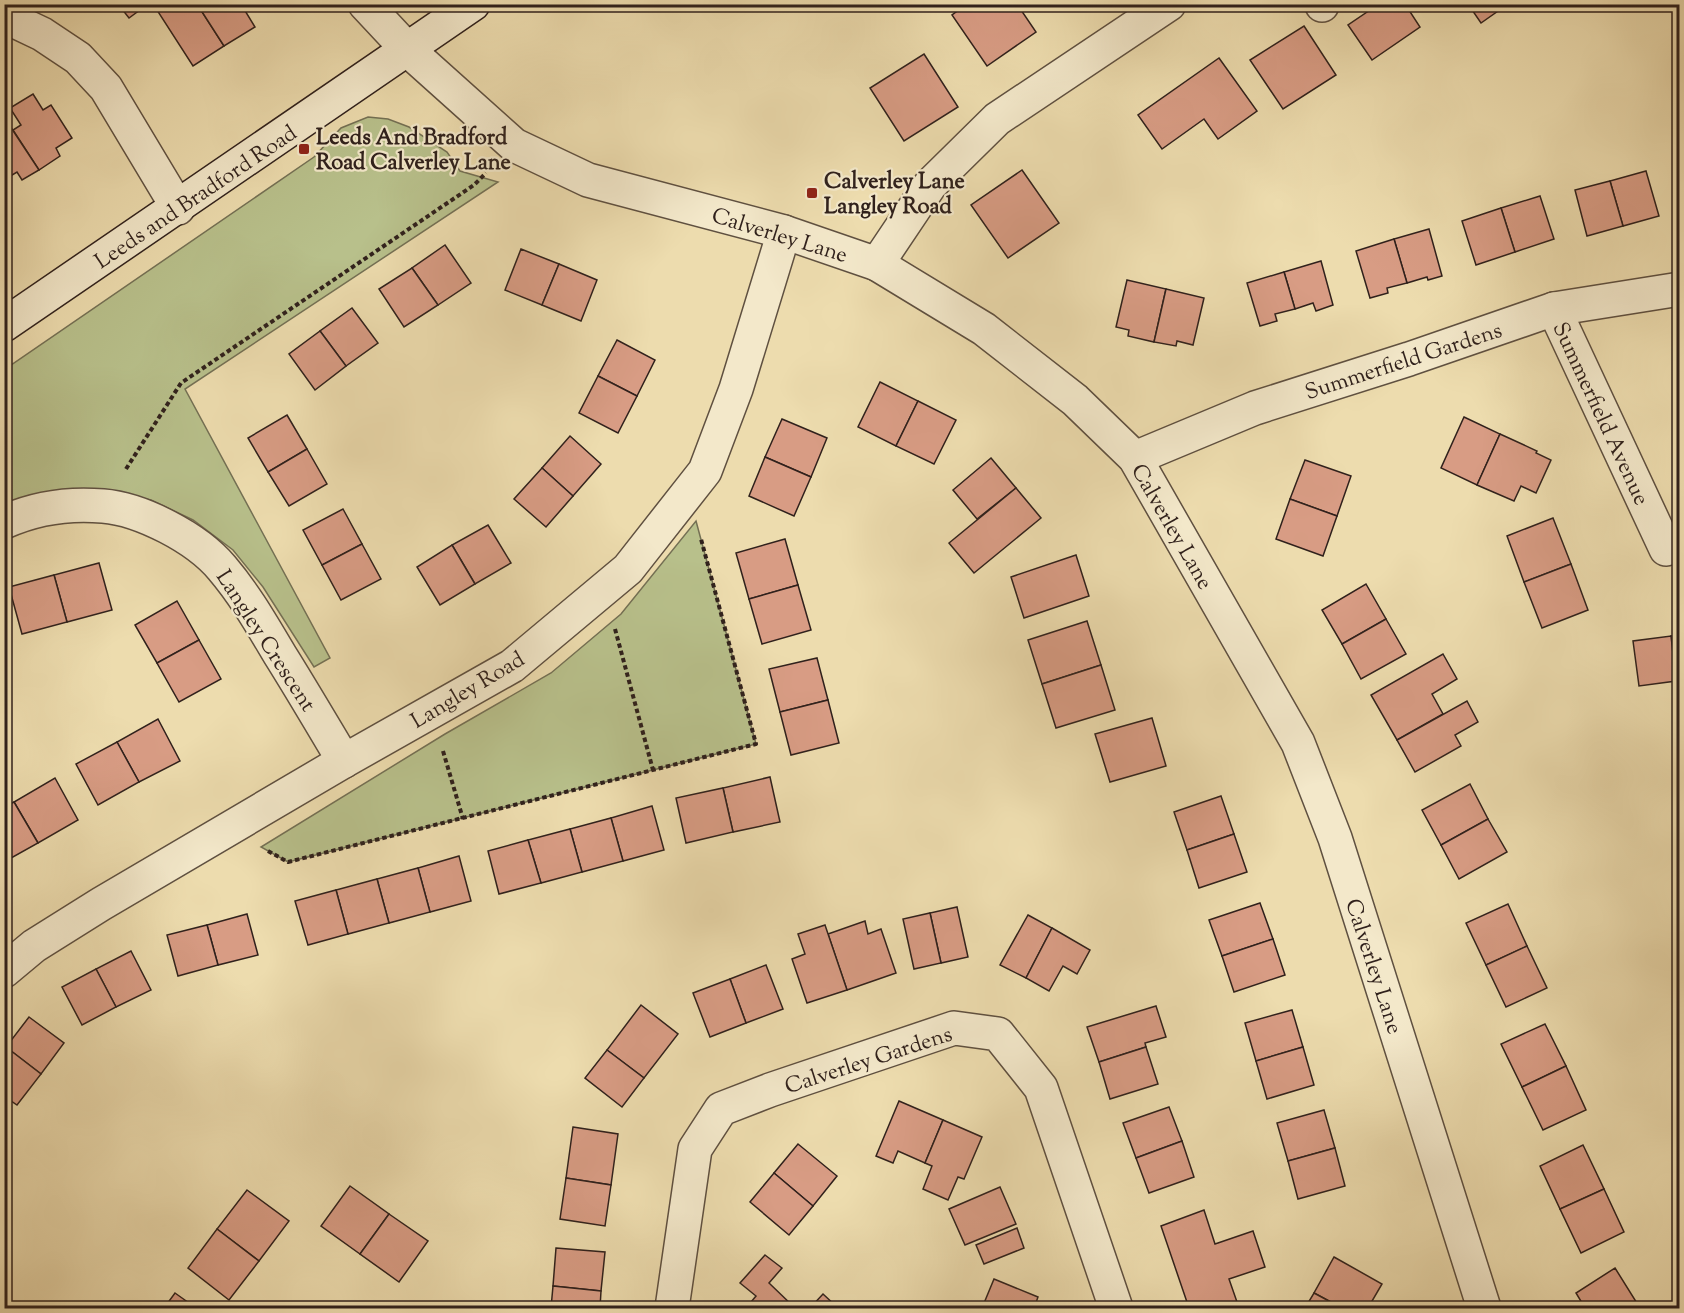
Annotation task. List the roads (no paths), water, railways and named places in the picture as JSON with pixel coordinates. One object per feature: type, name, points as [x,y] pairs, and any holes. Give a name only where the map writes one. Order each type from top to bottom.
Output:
[{"type":"street","name":"Calverley Lane","points":[[365,4],[408,50],[514,145],[588,180],[784,232],[878,264],[984,328],[1076,400],[1135,458],[1298,743],[1335,838],[1484,1308]]},
{"type":"street","name":"Leeds and Bradford Road","points":[[4,325],[473,4]]},
{"type":"street","points":[[878,264],[930,185],[997,119],[1169,4]]},
{"type":"street","points":[[4,16],[42,34],[78,58],[106,88],[178,208]]},
{"type":"street","name":"Langley Road","points":[[4,971],[43,940],[344,761],[512,666],[628,569],[705,471],[736,389],[784,232]]},
{"type":"street","name":"Summerfield Gardens","points":[[1135,458],[1255,408],[1409,359],[1554,309],[1680,289]]},
{"type":"street","name":"Summerfield Avenue","points":[[1554,309],[1666,549]]},
{"type":"street","name":"Langley Crescent","points":[[4,522],[48,507],[103,506],[145,517],[184,536],[221,566],[251,607],[344,761]]},
{"type":"street","name":"Calverley Gardens","points":[[672,1308],[695,1149],[721,1109],[770,1090],[954,1028],[998,1035],[1041,1088],[1116,1308]]},
{"type":"place","name":"Leeds And Bradford Road Calverley Lane","points":[[304,149]]},
{"type":"place","name":"Calverley Lane Langley Road","points":[[812,193]]}]
